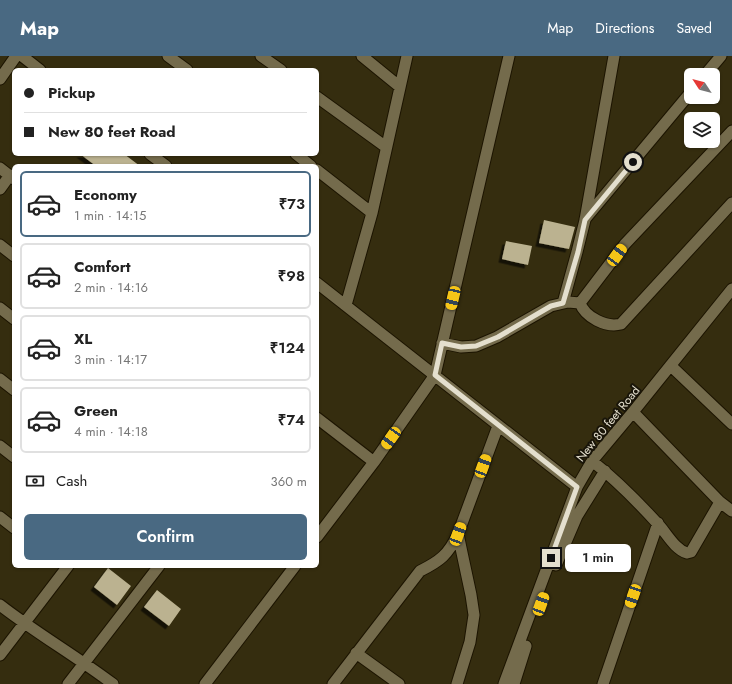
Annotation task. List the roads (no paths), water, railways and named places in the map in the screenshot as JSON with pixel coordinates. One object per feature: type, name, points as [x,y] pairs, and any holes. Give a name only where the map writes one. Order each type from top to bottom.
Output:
[{"type":"street","points":[[0,79],[16,56]]},
{"type":"street","points":[[22,56],[37,68]]},
{"type":"street","points":[[168,56],[184,68]]},
{"type":"street","points":[[262,56],[277,68]]},
{"type":"street","points":[[362,56],[400,87]]},
{"type":"street","points":[[346,305],[372,213],[407,56]]},
{"type":"street","points":[[319,534],[374,462],[435,375],[509,56]]},
{"type":"street","points":[[563,303],[578,252],[585,220],[614,56]]},
{"type":"street","points":[[711,68],[721,56]]},
{"type":"street","points":[[319,98],[386,147]]},
{"type":"street","points":[[585,220],[684,100]]},
{"type":"street","points":[[442,343],[461,347],[476,346],[498,337],[551,306],[563,303],[580,303],[625,244],[732,131]]},
{"type":"street","points":[[153,156],[163,164]]},
{"type":"street","points":[[298,156],[308,164]]},
{"type":"street","points":[[0,168],[12,177],[0,189]]},
{"type":"street","points":[[319,172],[372,213]]},
{"type":"street","points":[[580,303],[586,312],[599,321],[610,324],[621,324],[732,203]]},
{"type":"street","points":[[0,245],[12,254]]},
{"type":"street","points":[[319,284],[577,487]]},
{"type":"street","name":"New 80 feet Road","points":[[504,684],[577,487],[592,460],[671,366],[732,289]]},
{"type":"street","points":[[0,308],[12,317]]},
{"type":"street","points":[[671,366],[732,424]]},
{"type":"street","points":[[0,379],[12,388]]},
{"type":"street","points":[[633,412],[720,502],[732,511]]},
{"type":"street","points":[[319,420],[374,462]]},
{"type":"street","points":[[333,684],[420,571],[432,565],[451,549],[498,426]]},
{"type":"street","points":[[0,446],[12,455]]},
{"type":"street","points":[[592,460],[658,523],[679,549],[687,553],[691,552],[720,502]]},
{"type":"street","points":[[514,684],[551,576],[577,516],[605,471]]},
{"type":"street","points":[[0,517],[12,526]]},
{"type":"street","points":[[603,684],[658,523]]},
{"type":"street","points":[[457,684],[470,642],[474,615],[458,534]]},
{"type":"street","points":[[0,655],[64,568]]},
{"type":"street","points":[[68,684],[157,568]]},
{"type":"street","points":[[205,684],[293,568]]},
{"type":"street","points":[[0,605],[24,624],[84,663],[113,684]]},
{"type":"street","points":[[356,653],[399,684]]}]
